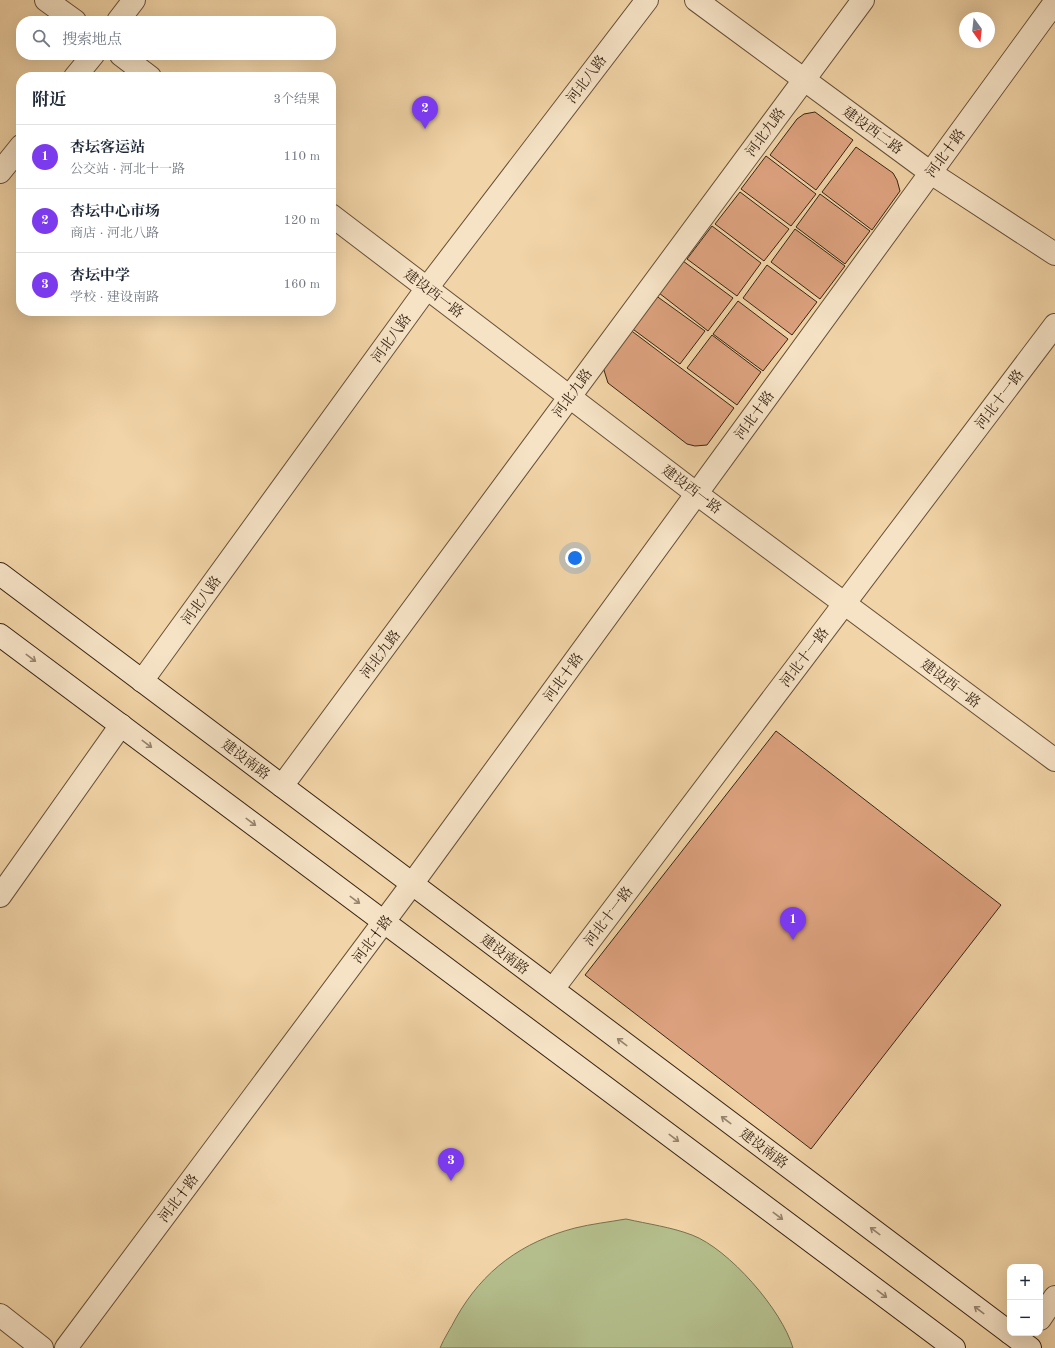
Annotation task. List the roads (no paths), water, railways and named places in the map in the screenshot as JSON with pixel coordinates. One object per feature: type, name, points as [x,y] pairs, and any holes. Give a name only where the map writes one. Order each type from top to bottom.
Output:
[{"type":"street","points":[[46,0],[68,16]]},
{"type":"street","points":[[122,16],[134,0]]},
{"type":"street","name":"河北八路","points":[[142,681],[427,288],[647,0]]},
{"type":"street","name":"建设西二路","points":[[696,0],[931,173],[1055,254]]},
{"type":"street","name":"河北九路","points":[[282,786],[863,0]]},
{"type":"street","name":"河北十路","points":[[66,1348],[412,884],[1055,2]]},
{"type":"street","points":[[79,72],[89,60]]},
{"type":"street","points":[[128,60],[143,72]]},
{"type":"street","points":[[0,172],[16,152]]},
{"type":"street","name":"建设西一路","points":[[336,219],[697,494],[1055,760]]},
{"type":"street","name":"河北十一路","points":[[553,989],[1055,325]]},
{"type":"street","name":"建设南路","points":[[0,574],[412,884],[1021,1338]]},
{"type":"street","points":[[0,635],[954,1348]]},
{"type":"street","points":[[0,896],[121,725]]},
{"type":"street","points":[[1043,1315],[1055,1297]]},
{"type":"street","points":[[0,1315],[42,1348]]},
{"type":"place","name":"杏坛中心市场","points":[[425,129]]},
{"type":"place","name":"杏坛客运站","points":[[793,940]]},
{"type":"place","name":"杏坛中学","points":[[451,1181]]}]
